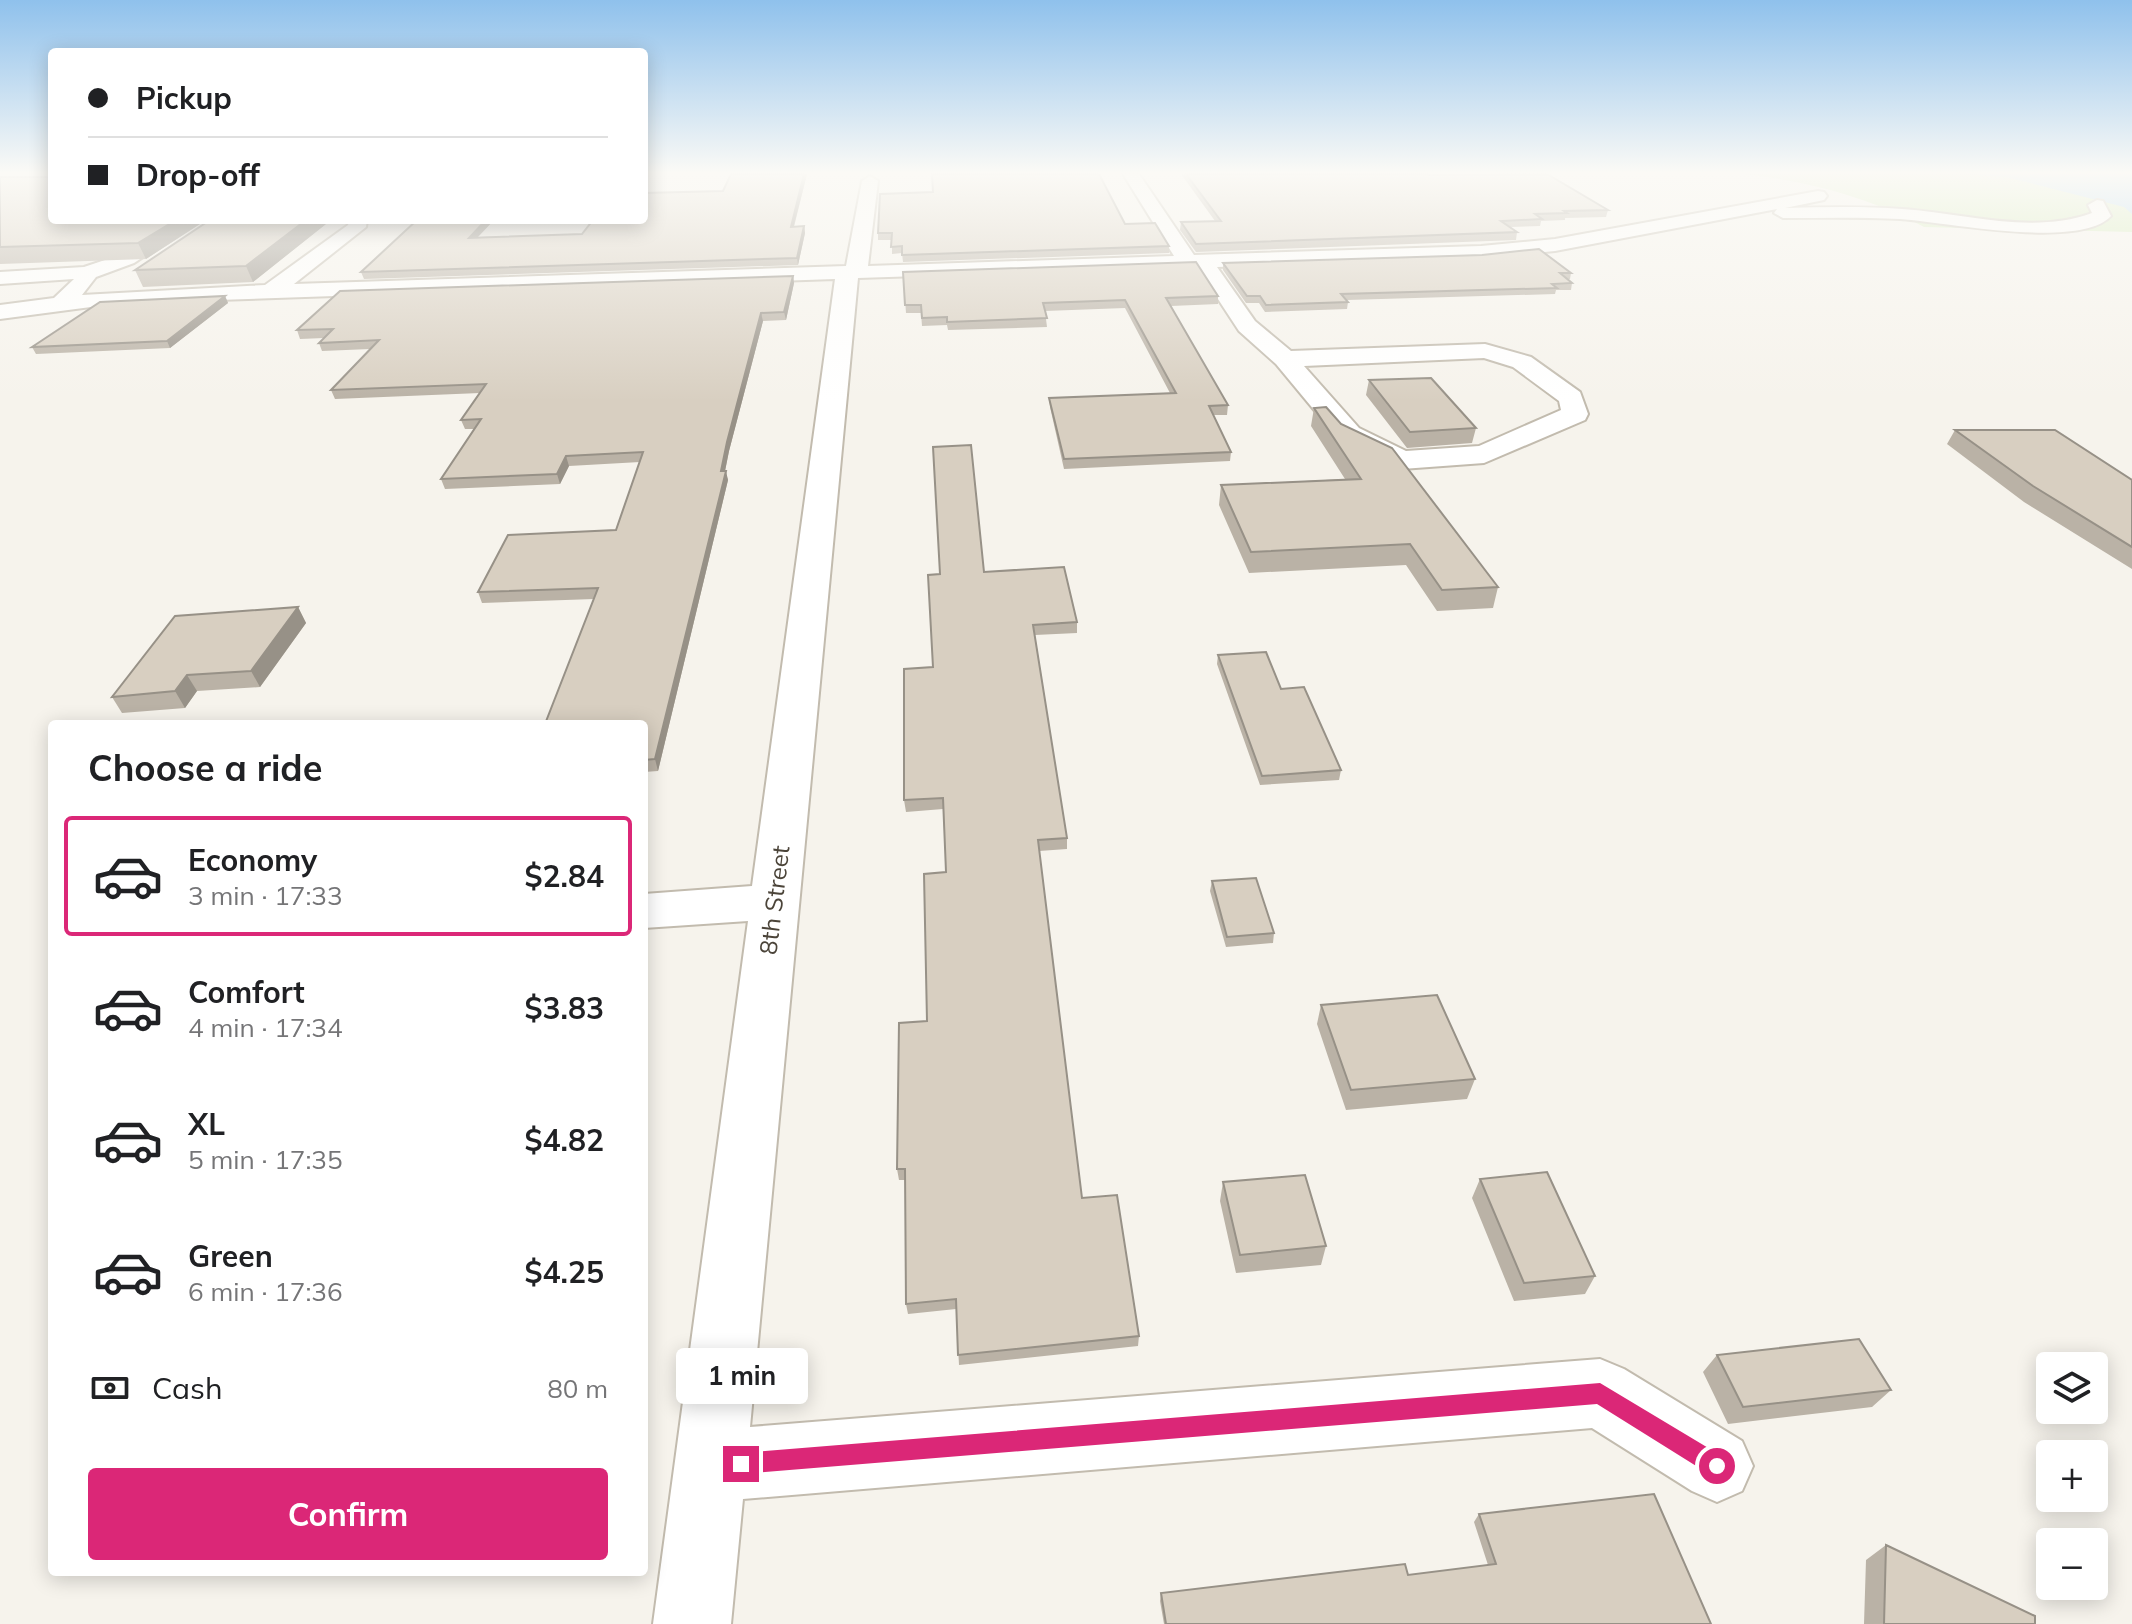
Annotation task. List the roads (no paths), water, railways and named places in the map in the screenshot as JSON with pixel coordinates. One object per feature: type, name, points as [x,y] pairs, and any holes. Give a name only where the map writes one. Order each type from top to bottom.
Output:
[{"type":"street","points":[[0,278],[61,272],[86,273],[127,259],[142,250]]},
{"type":"street","points":[[106,298],[179,250]]},
{"type":"street","points":[[271,291],[326,250]]},
{"type":"street","name":"8th Street","points":[[692,1624],[845,280],[858,265],[860,250]]},
{"type":"street","points":[[1187,250],[1247,326],[1285,359],[1349,434],[1402,460],[1484,454],[1575,414],[1571,398],[1522,362],[1485,351],[1285,359]]},
{"type":"street","points":[[0,312],[106,298],[271,291],[851,274],[1482,250]]},
{"type":"street","points":[[56,304],[84,281],[86,273]]},
{"type":"street","points":[[648,911],[774,902]]},
{"type":"street","points":[[709,1466],[1600,1393],[1717,1466]]}]
